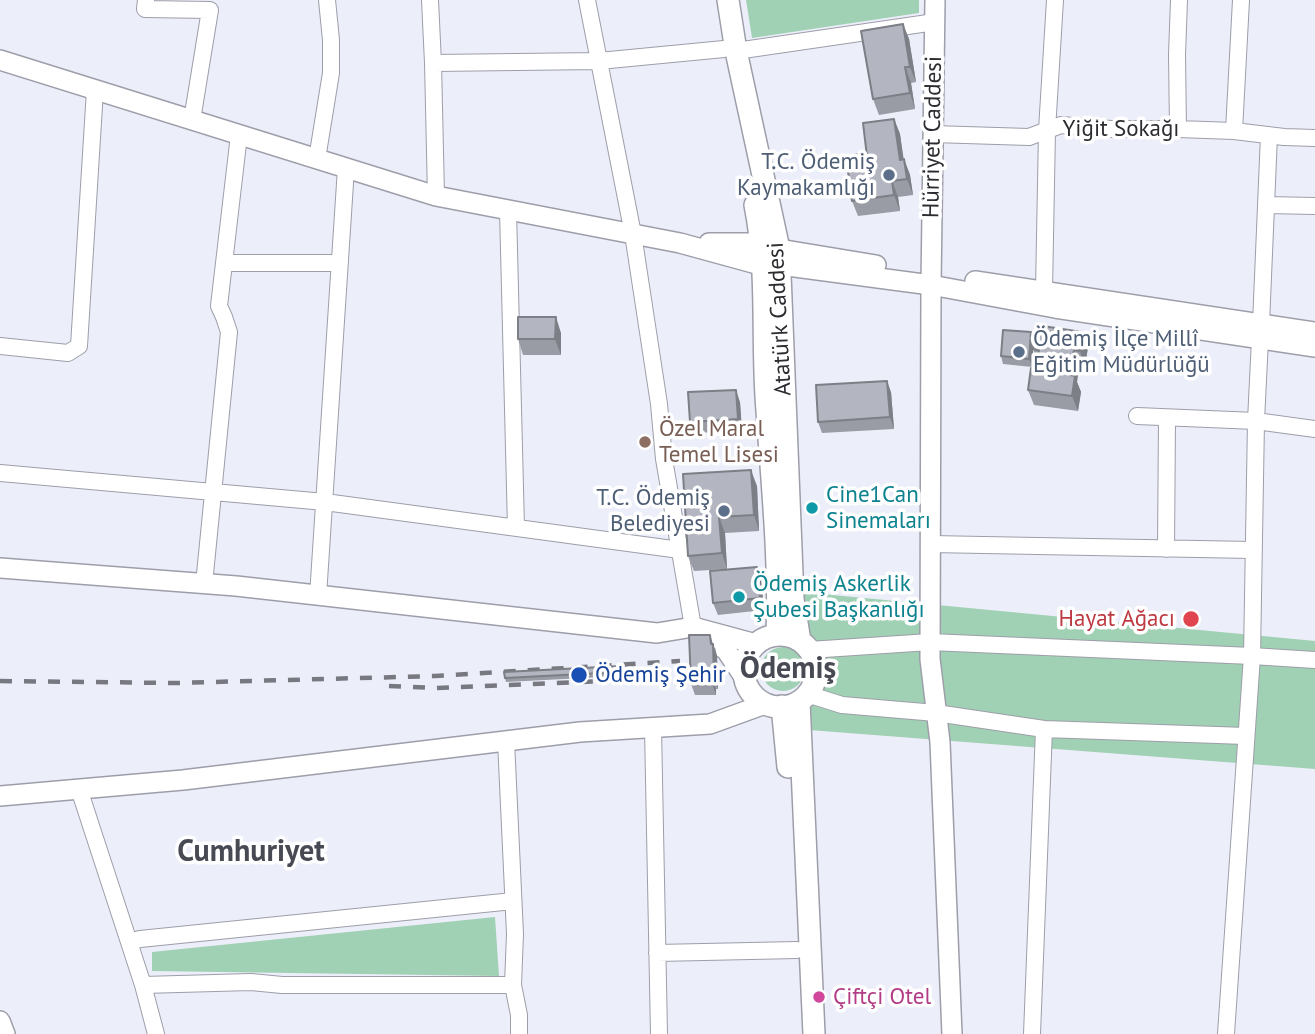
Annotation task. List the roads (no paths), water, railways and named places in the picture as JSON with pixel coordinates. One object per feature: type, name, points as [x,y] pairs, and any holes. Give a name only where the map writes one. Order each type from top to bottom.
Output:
[{"type":"main road","name":"Atatürk Caddesi","points":[[715,0],[730,50],[760,229],[771,256],[793,599],[804,645]]},
{"type":"main road","name":"Atatürk Caddesi","points":[[728,0],[730,50]]},
{"type":"main road","name":"Atatürk Caddesi","points":[[771,256],[766,394],[779,599],[777,635]]},
{"type":"main road","points":[[777,635],[789,636],[804,645],[814,660],[816,672],[813,684],[788,701],[755,697],[744,677],[748,653],[756,644],[777,635]]},
{"type":"main road","points":[[788,701],[800,1034]]},
{"type":"main road","points":[[788,701],[814,1034]]},
{"type":"street","points":[[146,0],[145,9],[210,10],[192,120]]},
{"type":"street","points":[[317,159],[331,73],[327,0]]},
{"type":"street","points":[[430,0],[436,196]]},
{"type":"street","points":[[587,0],[633,234],[659,404],[664,459],[693,627],[726,650],[744,677]]},
{"type":"street","name":"Hürriyet Caddesi","points":[[935,0],[930,659],[940,742],[952,1034]]},
{"type":"street","points":[[1044,291],[1047,130],[1055,0]]},
{"type":"street","points":[[1178,129],[1179,0]]},
{"type":"street","points":[[1234,131],[1241,0]]},
{"type":"street","points":[[433,63],[599,61],[730,50],[934,23]]},
{"type":"street","points":[[0,60],[436,196],[680,243],[931,280],[1044,291],[1261,331],[1315,346]]},
{"type":"street","points":[[0,346],[68,353],[79,346],[95,90]]},
{"type":"street","name":"Yiğit Sokağı","points":[[933,134],[1029,136],[1061,125],[1111,129],[1234,131],[1315,138]]},
{"type":"street","points":[[204,584],[229,332],[219,306],[239,135]]},
{"type":"street","points":[[1226,1034],[1252,656],[1256,422],[1269,135]]},
{"type":"street","points":[[318,596],[346,168]]},
{"type":"street","points":[[1266,205],[1315,206]]},
{"type":"street","points":[[508,210],[516,528]]},
{"type":"street","points":[[224,263],[340,263]]},
{"type":"street","points":[[931,280],[1055,308],[1261,331],[1315,332]]},
{"type":"street","points":[[1137,416],[1256,422],[1315,429]]},
{"type":"street","points":[[1166,549],[1167,418]]},
{"type":"street","points":[[0,473],[325,502],[680,550]]},
{"type":"street","points":[[930,544],[1252,550]]},
{"type":"street","points":[[0,568],[204,584],[657,633],[693,627],[756,644]]},
{"type":"street","points":[[804,645],[930,642],[1315,660]]},
{"type":"street","points":[[0,796],[183,780],[580,732],[710,724],[788,701],[936,713],[1044,729],[1246,736]]},
{"type":"street","points":[[653,728],[659,1034]]},
{"type":"street","points":[[1032,1034],[1044,729]]},
{"type":"street","points":[[506,741],[515,934],[513,985],[519,1015],[519,1034]]},
{"type":"street","points":[[79,789],[143,985],[156,1034]]},
{"type":"street","points":[[129,942],[513,901]]},
{"type":"street","points":[[657,953],[797,950]]},
{"type":"street","points":[[143,985],[251,982],[282,985],[513,985]]},
{"type":"street","points":[[0,1021],[5,1034]]},
{"type":"railway","points":[[0,681],[176,683],[435,676],[680,661]]},
{"type":"railway","points":[[389,686],[436,688],[681,678]]},
{"type":"place","name":"T.C. Ödemiş Kaymakamlığı","points":[[889,175]]},
{"type":"place","name":"Ödemiş İlçe Millî Eğitim Müdürlüğü","points":[[1019,352]]},
{"type":"place","name":"Özel Maral Temel Lisesi","points":[[645,442]]},
{"type":"place","name":"Cine1Can Sinemaları","points":[[812,508]]},
{"type":"place","name":"T.C. Ödemiş Belediyesi","points":[[724,511]]},
{"type":"place","name":"Ödemiş Askerlik Şubesi Başkanlığı","points":[[739,597]]},
{"type":"place","name":"Hayat Ağacı","points":[[1191,619]]},
{"type":"place","name":"Ödemiş Şehir","points":[[579,675]]},
{"type":"place","name":"Çiftçi Otel","points":[[819,997]]},
{"type":"district","name":"Ödemiş","points":[[788,669]]},
{"type":"district","name":"Cumhuriyet","points":[[251,852]]}]
